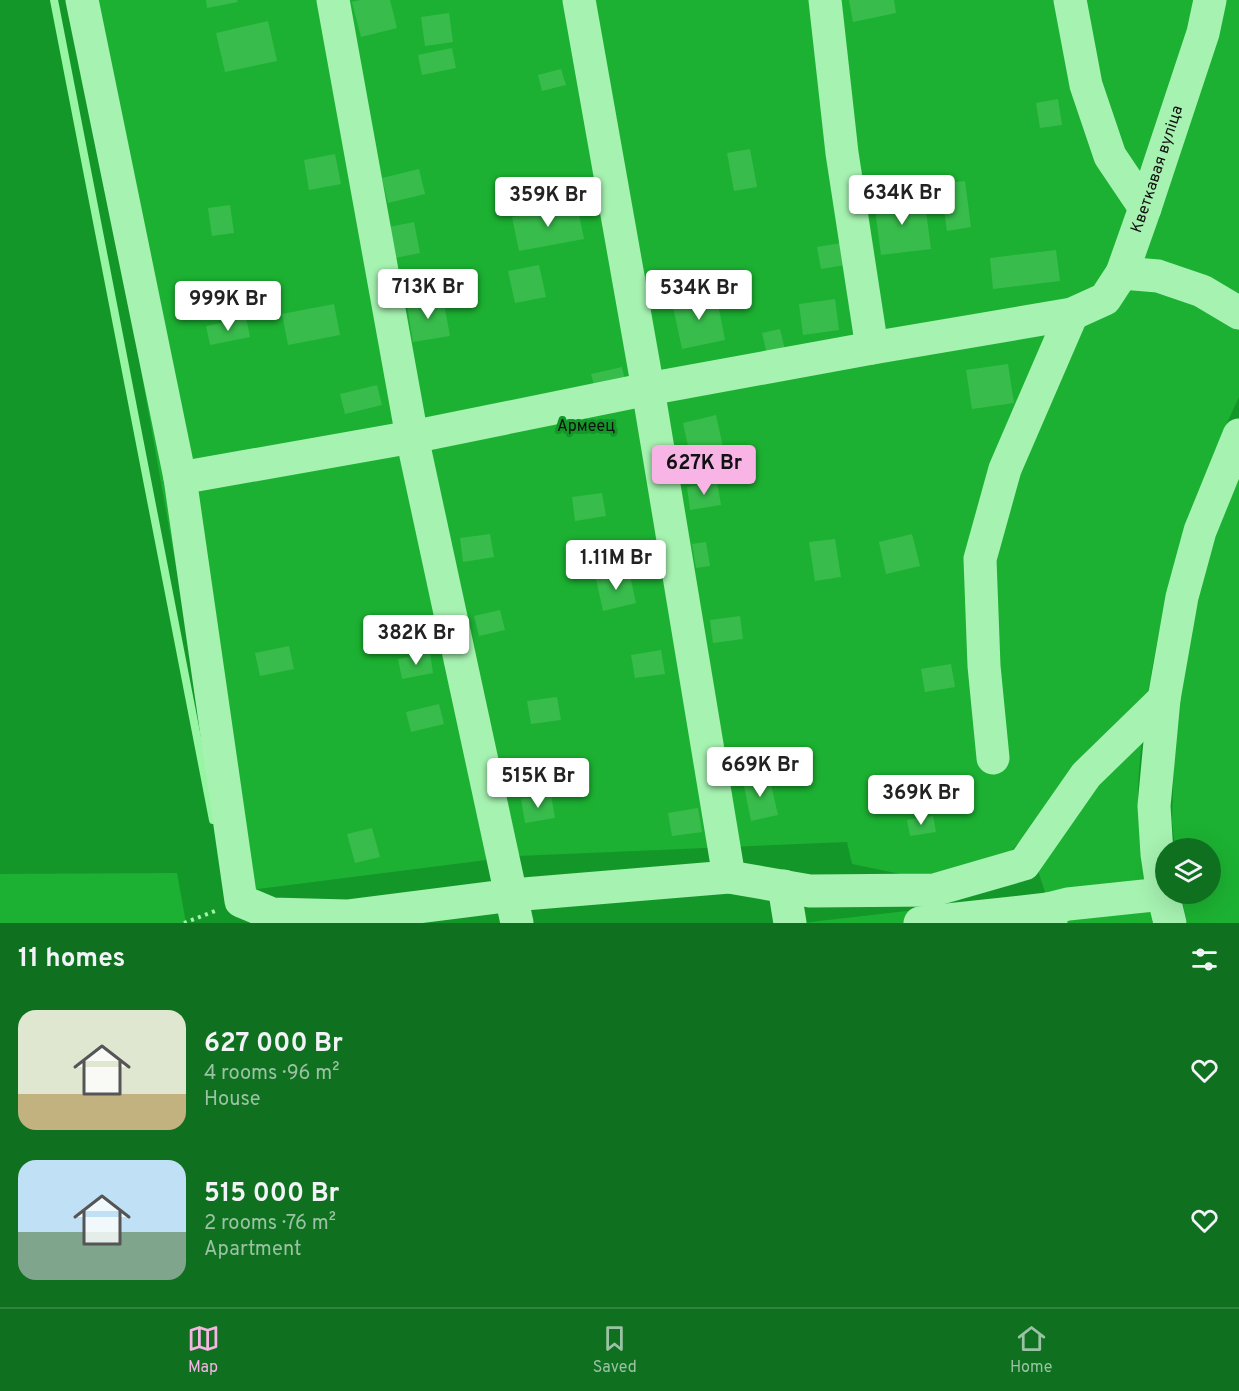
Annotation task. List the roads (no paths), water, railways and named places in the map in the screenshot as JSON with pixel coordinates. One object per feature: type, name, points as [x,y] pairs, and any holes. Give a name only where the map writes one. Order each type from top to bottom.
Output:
[{"type":"street","points":[[82,0],[180,478],[241,901],[272,914],[347,916],[515,909],[729,876],[797,889],[934,890],[1024,864],[1086,775],[1164,699]]},
{"type":"street","points":[[333,0],[412,437],[515,909]]},
{"type":"street","points":[[579,0],[648,390],[729,876]]},
{"type":"street","points":[[825,0],[842,153],[872,348]]},
{"type":"street","points":[[1070,0],[1086,85],[1110,156],[1145,208]]},
{"type":"street","name":"Кветкавая вуліца","points":[[180,478],[412,437],[872,348],[1072,314],[1105,299],[1122,273],[1145,208],[1203,33],[1210,0]]},
{"type":"street","points":[[1122,273],[1158,276],[1202,291],[1239,313]]},
{"type":"street","points":[[993,758],[984,666],[980,559],[1005,469],[1072,314]]},
{"type":"street","points":[[920,923],[1050,916],[1068,904],[1167,909],[1157,854],[1154,806],[1164,699],[1182,597],[1200,531],[1239,435]]},
{"type":"street","points":[[790,923],[797,889]]},
{"type":"street","points":[[797,889],[810,923]]},
{"type":"waterway","points":[[54,0],[213,820]]},
{"type":"park label","name":"Армеец","points":[[586,427]]}]
